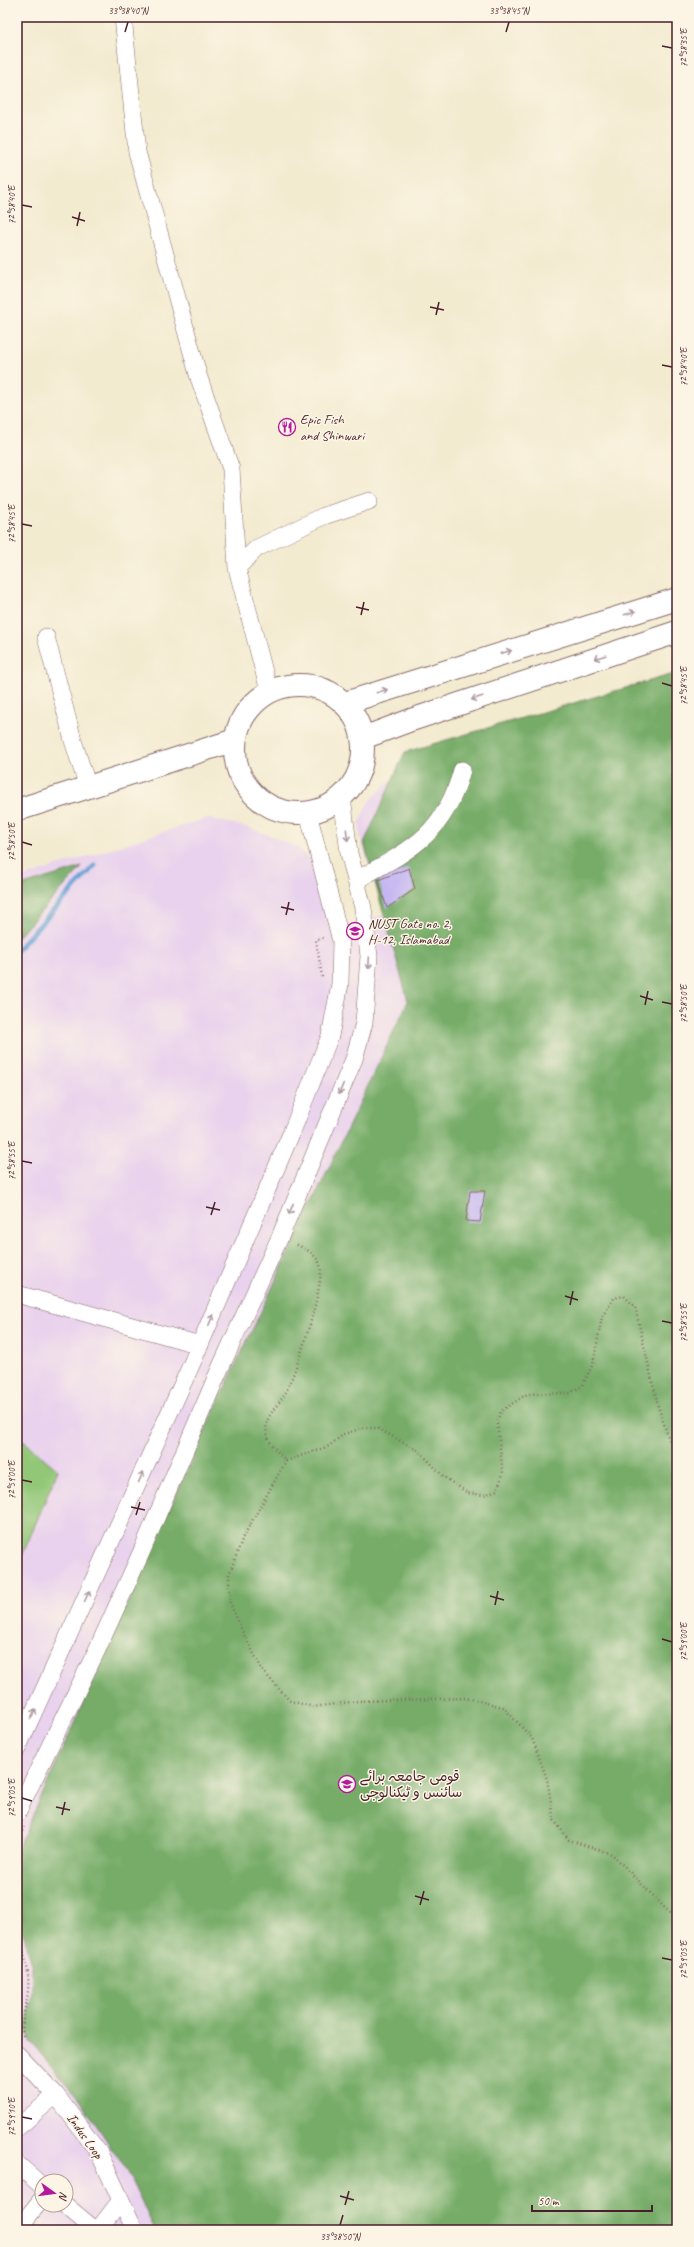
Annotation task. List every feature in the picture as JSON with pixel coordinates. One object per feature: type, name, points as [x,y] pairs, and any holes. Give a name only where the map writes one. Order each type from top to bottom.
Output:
[{"type":"main road","points":[[345,703],[677,598]]},
{"type":"main road","points":[[363,738],[411,720],[677,632]]},
{"type":"main road","points":[[288,684],[309,684],[328,691],[345,703],[356,719],[363,738],[363,759],[356,780],[342,796],[327,807],[308,813],[293,813],[277,810],[263,803],[251,792],[242,779],[235,760],[235,740],[240,720],[252,703],[269,691],[288,684]]},
{"type":"main road","points":[[17,810],[235,740]]},
{"type":"street","points":[[123,17],[137,152],[199,378],[231,469],[237,568],[269,691]]},
{"type":"street","points":[[237,568],[258,548],[324,516],[369,501]]},
{"type":"street","points":[[46,637],[74,744],[88,787]]},
{"type":"street","points":[[356,880],[395,858],[430,834],[447,811],[456,792],[462,770]]},
{"type":"street","points":[[17,1813],[100,1644],[218,1373],[280,1237],[354,1058],[364,1023],[369,956],[363,908],[349,853],[342,796]]},
{"type":"street","points":[[17,1749],[200,1345],[293,1128],[330,1036],[340,984],[341,955],[339,934],[308,813]]},
{"type":"street","points":[[17,1294],[200,1345]]},
{"type":"street","points":[[192,1363],[218,1373]]},
{"type":"street","name":"Indus Loop","points":[[17,2054],[56,2095],[99,2153],[135,2230]]},
{"type":"street","points":[[17,2128],[56,2095]]},
{"type":"street","points":[[17,2164],[34,2179]]},
{"type":"street","points":[[74,2212],[97,2230],[121,2200]]},
{"type":"street","points":[[17,2230],[34,2209]]},
{"type":"path","points":[[323,982],[316,940],[339,934]]},
{"type":"path","points":[[280,1237],[300,1246],[314,1255],[320,1266],[320,1286],[312,1318],[284,1396],[273,1409],[267,1423],[267,1434],[286,1461]]},
{"type":"path","points":[[677,1463],[658,1406],[635,1307],[624,1296],[614,1298],[602,1317],[593,1364],[582,1386],[570,1393],[527,1394],[501,1411],[497,1422],[503,1474],[497,1490],[484,1495],[468,1493],[444,1477],[419,1451],[377,1428],[363,1428],[344,1434],[329,1446],[286,1461],[243,1537],[229,1575],[230,1603],[244,1634],[263,1670],[290,1701],[313,1707],[358,1701],[467,1698],[503,1707],[532,1738],[547,1779],[554,1820],[569,1840],[612,1854],[677,1920]]},
{"type":"shaded area","name":"قومی جامعہ برائے سائنس و ٹیکنالوجی","points":[[398,772],[677,2230],[17,2230],[17,879],[207,818],[247,827],[271,836],[296,847],[313,861],[330,930],[384,915],[360,836],[359,823],[368,803]]},
{"type":"green space","name":"قومی جامعہ برائے سائنس و ٹیکنالوجی","points":[[677,673],[677,2230],[155,2230],[125,2168],[79,2099],[30,2041],[26,2028],[32,1994],[32,1966],[24,1935],[17,1924],[17,1851],[208,1423],[408,1001],[364,843],[405,752]]},
{"type":"green space","points":[[82,867],[17,938],[17,887]]},
{"type":"green space","points":[[17,1436],[58,1470],[17,1568]]},
{"type":"building","points":[[409,868],[415,889],[387,908],[378,880]]},
{"type":"building","points":[[470,1191],[485,1191],[480,1222],[466,1221]]},
{"type":"waterway","points":[[17,950],[95,865]]},
{"type":"place","name":"Epic Fish and Shinwari","points":[[287,427]]},
{"type":"place","name":"NUST Gate no. 2, H-12, Islamabad","points":[[355,931]]},
{"type":"place","name":"قومی جامعہ برائے سائنس و ٹیکنالوجی","points":[[347,1784]]}]
